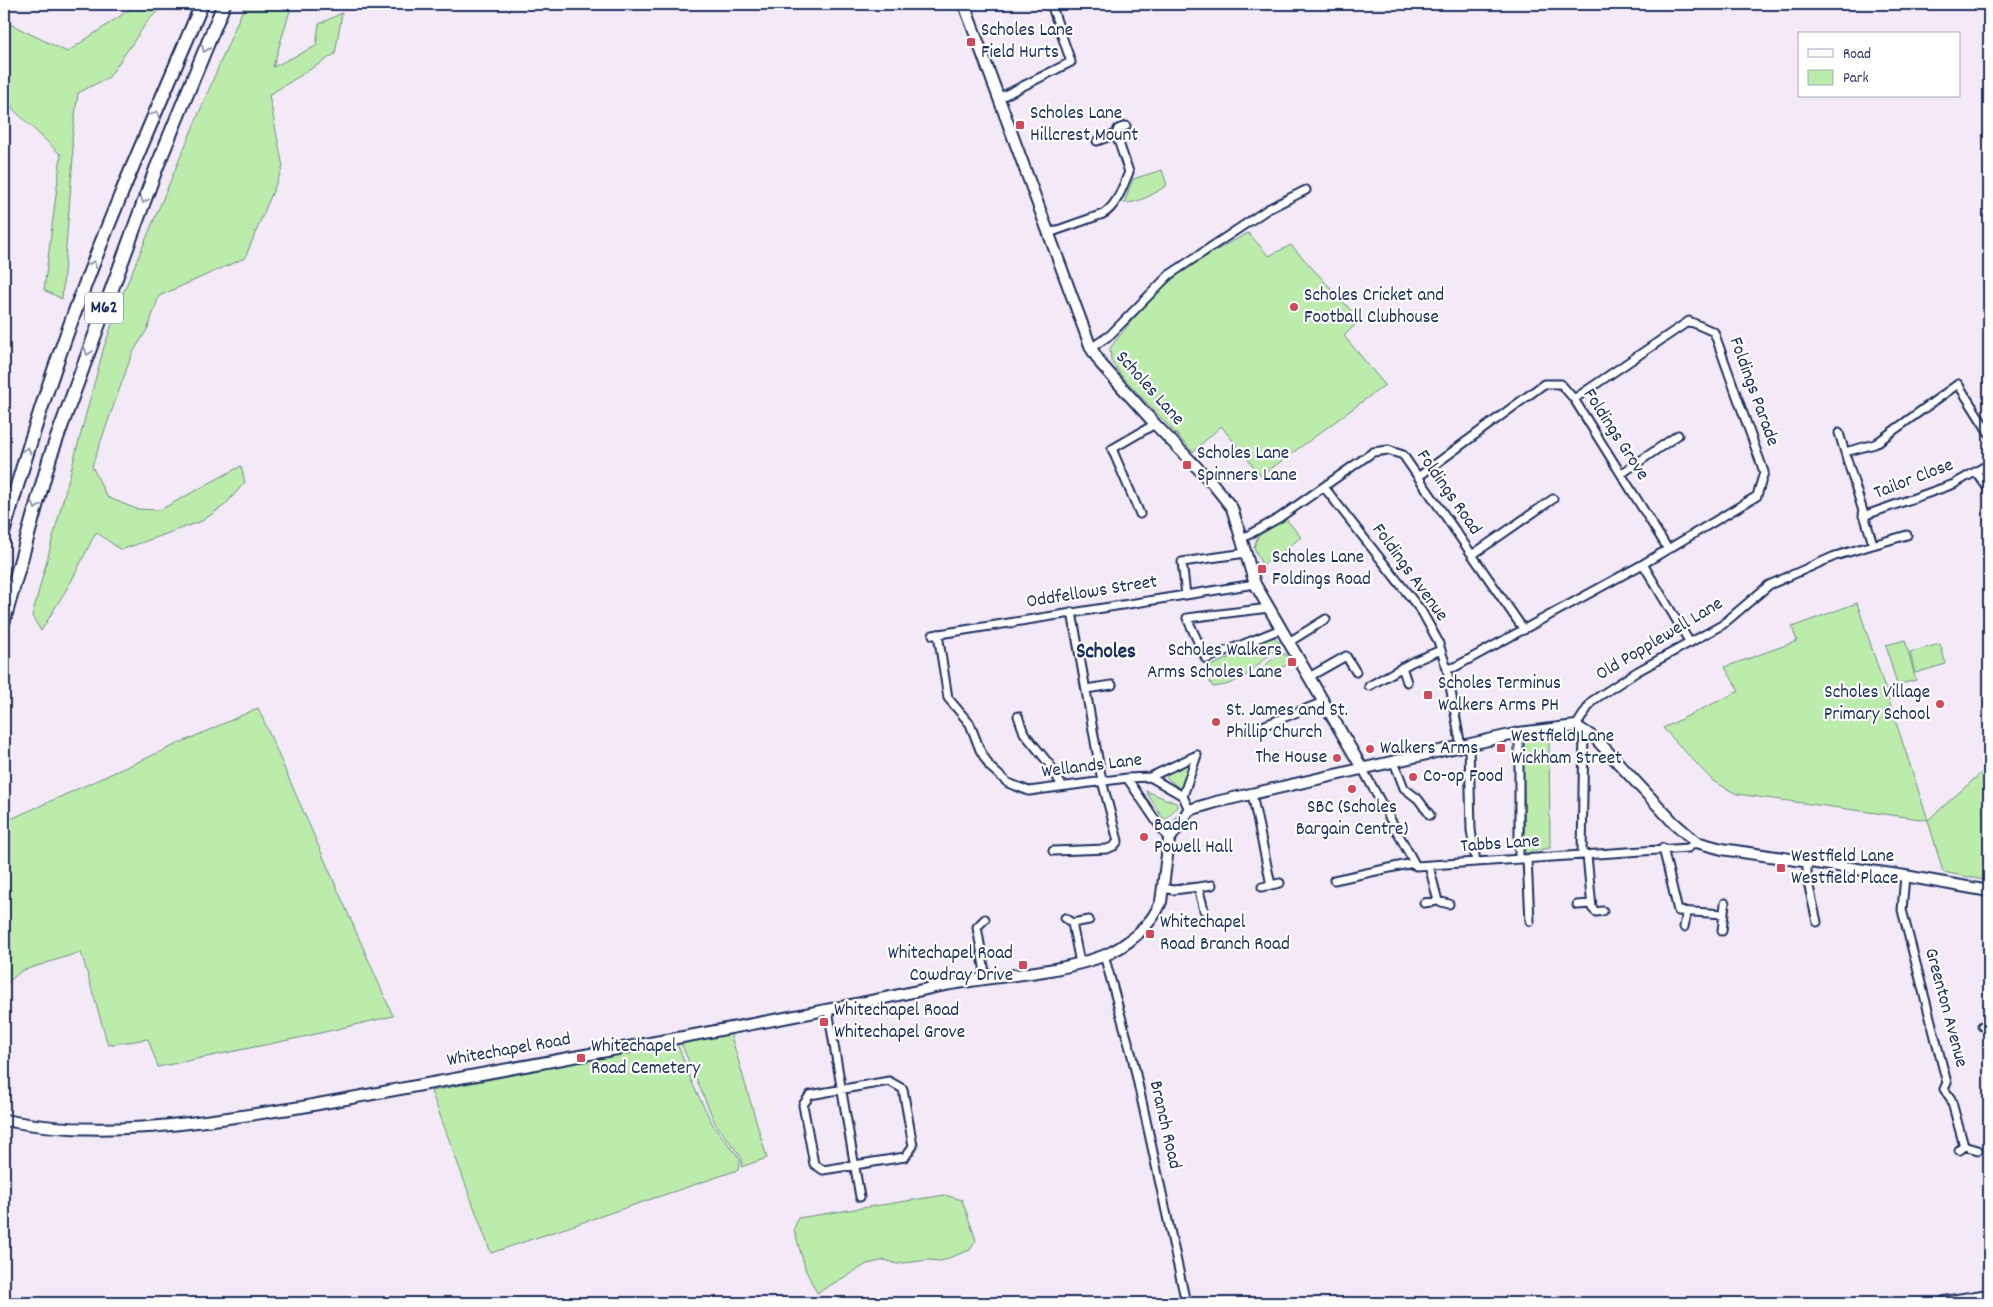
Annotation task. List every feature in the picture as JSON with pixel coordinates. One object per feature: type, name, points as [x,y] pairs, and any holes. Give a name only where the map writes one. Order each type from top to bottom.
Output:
[{"type":"highway","name":"M62","points":[[4,530],[31,437],[93,263],[202,4]]},
{"type":"highway","name":"M62","points":[[4,620],[50,457],[156,169],[224,4]]},
{"type":"highway","points":[[1945,1303],[1989,1296]]},
{"type":"main road","name":"Scholes Lane","points":[[964,4],[1091,348],[1101,364],[1232,508],[1255,584],[1362,768]]},
{"type":"main road","points":[[1169,840],[1189,810],[1362,768],[1519,733],[1580,728],[1596,739],[1673,822],[1696,842],[1722,849],[1905,876],[1989,891]]},
{"type":"main road","name":"Whitechapel Road","points":[[4,1120],[32,1125],[109,1129],[183,1124],[302,1107],[828,1010],[957,982],[1080,963],[1104,955],[1121,946],[1148,922],[1158,910],[1161,902],[1169,840]]},
{"type":"street","points":[[999,98],[1071,62],[1051,4]]},
{"type":"street","points":[[1097,141],[1116,134],[1118,129],[1126,126]]},
{"type":"street","points":[[1050,233],[1110,210],[1129,172],[1116,134]]},
{"type":"street","points":[[1091,348],[1110,335],[1169,275],[1268,209],[1306,190]]},
{"type":"street","name":"Foldings Parade","points":[[1447,669],[1455,667],[1644,564],[1757,496],[1764,472],[1714,332],[1689,321],[1574,399]]},
{"type":"street","name":"Foldings Grove","points":[[1418,476],[1544,384],[1561,384],[1574,399],[1668,549]]},
{"type":"street","points":[[1845,452],[1875,444],[1958,384],[1989,433]]},
{"type":"street","points":[[1140,514],[1112,449],[1155,424]]},
{"type":"street","points":[[1839,433],[1873,544]]},
{"type":"street","points":[[1621,474],[1678,435]]},
{"type":"street","name":"Foldings Road","points":[[1241,539],[1279,518],[1373,452],[1388,450],[1403,455],[1524,630]]},
{"type":"street","name":"Tailor Close","points":[[1864,516],[1954,484],[1989,464]]},
{"type":"street","name":"Tailor Close","points":[[1976,472],[1989,490]]},
{"type":"street","name":"Foldings Avenue","points":[[1324,487],[1422,612],[1438,641],[1447,669],[1465,746],[1471,830],[1476,862]]},
{"type":"street","points":[[1472,555],[1554,498]]},
{"type":"street","name":"Old Popplewell Lane","points":[[1580,728],[1592,701],[1638,670],[1722,625],[1769,585],[1835,556],[1907,535]]},
{"type":"street","points":[[1186,595],[1182,562],[1246,553]]},
{"type":"street","points":[[1644,564],[1690,643]]},
{"type":"street","name":"Oddfellows Street","points":[[936,634],[1255,584]]},
{"type":"street","points":[[1269,608],[1187,618],[1206,659],[1281,629]]},
{"type":"street","points":[[1053,851],[1107,848],[1114,846],[1118,841],[1102,781],[1072,612]]},
{"type":"street","points":[[1289,642],[1326,619]]},
{"type":"street","name":"Wellands Lane","points":[[936,634],[948,698],[970,724],[980,750],[990,767],[1008,783],[1029,791],[1127,778],[1150,777],[1197,755],[1183,796]]},
{"type":"street","points":[[1369,686],[1402,667],[1441,650]]},
{"type":"street","points":[[1309,677],[1346,656],[1356,672]]},
{"type":"street","points":[[1402,667],[1407,682]]},
{"type":"street","points":[[1086,689],[1112,686]]},
{"type":"street","points":[[1255,729],[1323,702]]},
{"type":"street","points":[[1018,716],[1024,733],[1050,765],[1062,786]]},
{"type":"street","points":[[1580,728],[1584,855],[1591,906],[1596,912],[1603,911]]},
{"type":"street","points":[[1519,733],[1523,859],[1530,921]]},
{"type":"street","points":[[1394,762],[1404,788],[1418,799],[1430,815]]},
{"type":"street","points":[[1334,880],[1413,863],[1362,768]]},
{"type":"street","points":[[1150,777],[1183,796],[1189,810]]},
{"type":"street","points":[[1127,778],[1169,840]]},
{"type":"street","points":[[1252,794],[1271,885]]},
{"type":"street","name":"Tabbs Lane","points":[[1413,863],[1416,866],[1430,866],[1663,848],[1688,848],[1696,842]]},
{"type":"street","points":[[1663,848],[1678,911],[1724,914]]},
{"type":"street","points":[[1807,861],[1807,878],[1817,922]]},
{"type":"street","points":[[1430,866],[1438,901]]},
{"type":"street","name":"Greenton Avenue","points":[[1905,876],[1902,910],[1947,1083],[1944,1090],[1951,1099],[1961,1148],[1978,1150]]},
{"type":"street","points":[[1262,887],[1280,883]]},
{"type":"street","points":[[1163,888],[1173,890],[1212,885]]},
{"type":"street","points":[[1198,887],[1204,910]]},
{"type":"street","points":[[1424,903],[1438,901],[1450,904]]},
{"type":"street","points":[[1722,931],[1725,902]]},
{"type":"street","points":[[1577,905],[1591,906]]},
{"type":"street","points":[[1684,927],[1687,912]]},
{"type":"street","points":[[1065,918],[1072,923],[1080,963]]},
{"type":"street","points":[[985,919],[977,927],[986,978]]},
{"type":"street","points":[[1072,923],[1089,920]]},
{"type":"street","name":"Branch Road","points":[[1104,955],[1132,1056],[1186,1303]]},
{"type":"street","points":[[828,1010],[860,1197]]},
{"type":"street","points":[[889,1081],[903,1089],[914,1146],[905,1157],[823,1170],[814,1164],[803,1105],[810,1095],[841,1089],[889,1081]]},
{"type":"green space","points":[[138,4],[164,4],[147,22],[109,77],[78,93],[72,139],[73,157],[62,299],[44,290],[61,155],[13,109],[4,83],[4,21],[67,52]]},
{"type":"green space","points":[[245,4],[292,4],[273,67],[316,46],[319,24],[342,13],[335,54],[269,95],[283,167],[245,258],[159,296],[148,328],[132,354],[92,466],[107,497],[136,509],[160,510],[241,466],[245,482],[225,505],[202,521],[121,550],[96,532],[72,580],[41,631],[32,616],[104,347],[124,291]]},
{"type":"green space","points":[[1162,170],[1167,185],[1141,200],[1124,203],[1133,179]]},
{"type":"green space","points":[[1248,233],[1269,256],[1291,245],[1360,320],[1344,336],[1385,385],[1261,476],[1221,426],[1193,452],[1121,375],[1111,361],[1110,348],[1163,287],[1199,260]]},
{"type":"green space","points":[[1286,519],[1301,537],[1262,565],[1254,547],[1258,536]]},
{"type":"green space","points":[[1857,603],[1928,820],[1737,794],[1713,781],[1663,728],[1739,691],[1725,667],[1797,641],[1792,627]]},
{"type":"green space","points":[[1273,636],[1281,644],[1278,650],[1270,654],[1243,678],[1226,685],[1213,687],[1203,670]]},
{"type":"green space","points":[[1905,640],[1916,680],[1897,685],[1886,645]]},
{"type":"green space","points":[[1940,644],[1946,664],[1915,673],[1910,652]]},
{"type":"green space","points":[[1286,654],[1292,663],[1251,680],[1271,660]]},
{"type":"green space","points":[[258,708],[393,1016],[158,1067],[148,1039],[108,1045],[81,952],[21,971],[4,986],[4,822]]},
{"type":"green space","points":[[1549,735],[1550,848],[1525,853],[1523,741]]},
{"type":"green space","points":[[1188,764],[1190,766],[1182,791],[1163,774]]},
{"type":"green space","points":[[1989,766],[1989,881],[1943,872],[1928,820]]},
{"type":"green space","points":[[1146,791],[1176,803],[1177,807],[1166,819],[1162,817]]},
{"type":"green space","points":[[730,1032],[767,1158],[741,1167],[742,1158],[715,1123],[681,1043]]},
{"type":"green space","points":[[677,1043],[693,1085],[713,1125],[740,1159],[738,1170],[491,1253],[431,1091]]},
{"type":"green space","points":[[945,1195],[962,1200],[976,1240],[970,1250],[941,1261],[928,1260],[897,1264],[885,1260],[867,1264],[817,1293],[806,1271],[794,1229],[798,1218]]},
{"type":"place","name":"Scholes Lane Field Hurts","points":[[971,42]]},
{"type":"place","name":"Scholes Lane Hillcrest Mount","points":[[1020,125]]},
{"type":"place","name":"Scholes Cricket and Football Clubhouse","points":[[1294,307]]},
{"type":"place","name":"Scholes Lane Spinners Lane","points":[[1187,465]]},
{"type":"place","name":"Scholes Lane Foldings Road","points":[[1262,569]]},
{"type":"place","name":"Scholes Walkers Arms Scholes Lane","points":[[1292,662]]},
{"type":"place","name":"Scholes Terminus Walkers Arms PH","points":[[1428,695]]},
{"type":"place","name":"Scholes Village Primary School","points":[[1940,704]]},
{"type":"place","name":"St. James and St. Phillip Church","points":[[1216,722]]},
{"type":"place","name":"Westfield Lane Wickham Street","points":[[1501,748]]},
{"type":"place","name":"Walkers Arms","points":[[1370,749]]},
{"type":"place","name":"The House","points":[[1337,758]]},
{"type":"place","name":"Co-op Food","points":[[1413,777]]},
{"type":"place","name":"SBC (Scholes Bargain Centre)","points":[[1352,789]]},
{"type":"place","name":"Baden Powell Hall","points":[[1144,837]]},
{"type":"place","name":"Westfield Lane Westfield Place","points":[[1781,868]]},
{"type":"place","name":"Whitechapel Road Branch Road","points":[[1150,934]]},
{"type":"place","name":"Whitechapel Road Cowdray Drive","points":[[1023,965]]},
{"type":"place","name":"Whitechapel Road Whitechapel Grove","points":[[824,1022]]},
{"type":"place","name":"Whitechapel Road Cemetery","points":[[581,1058]]},
{"type":"district","name":"Scholes","points":[[1106,653]]}]
